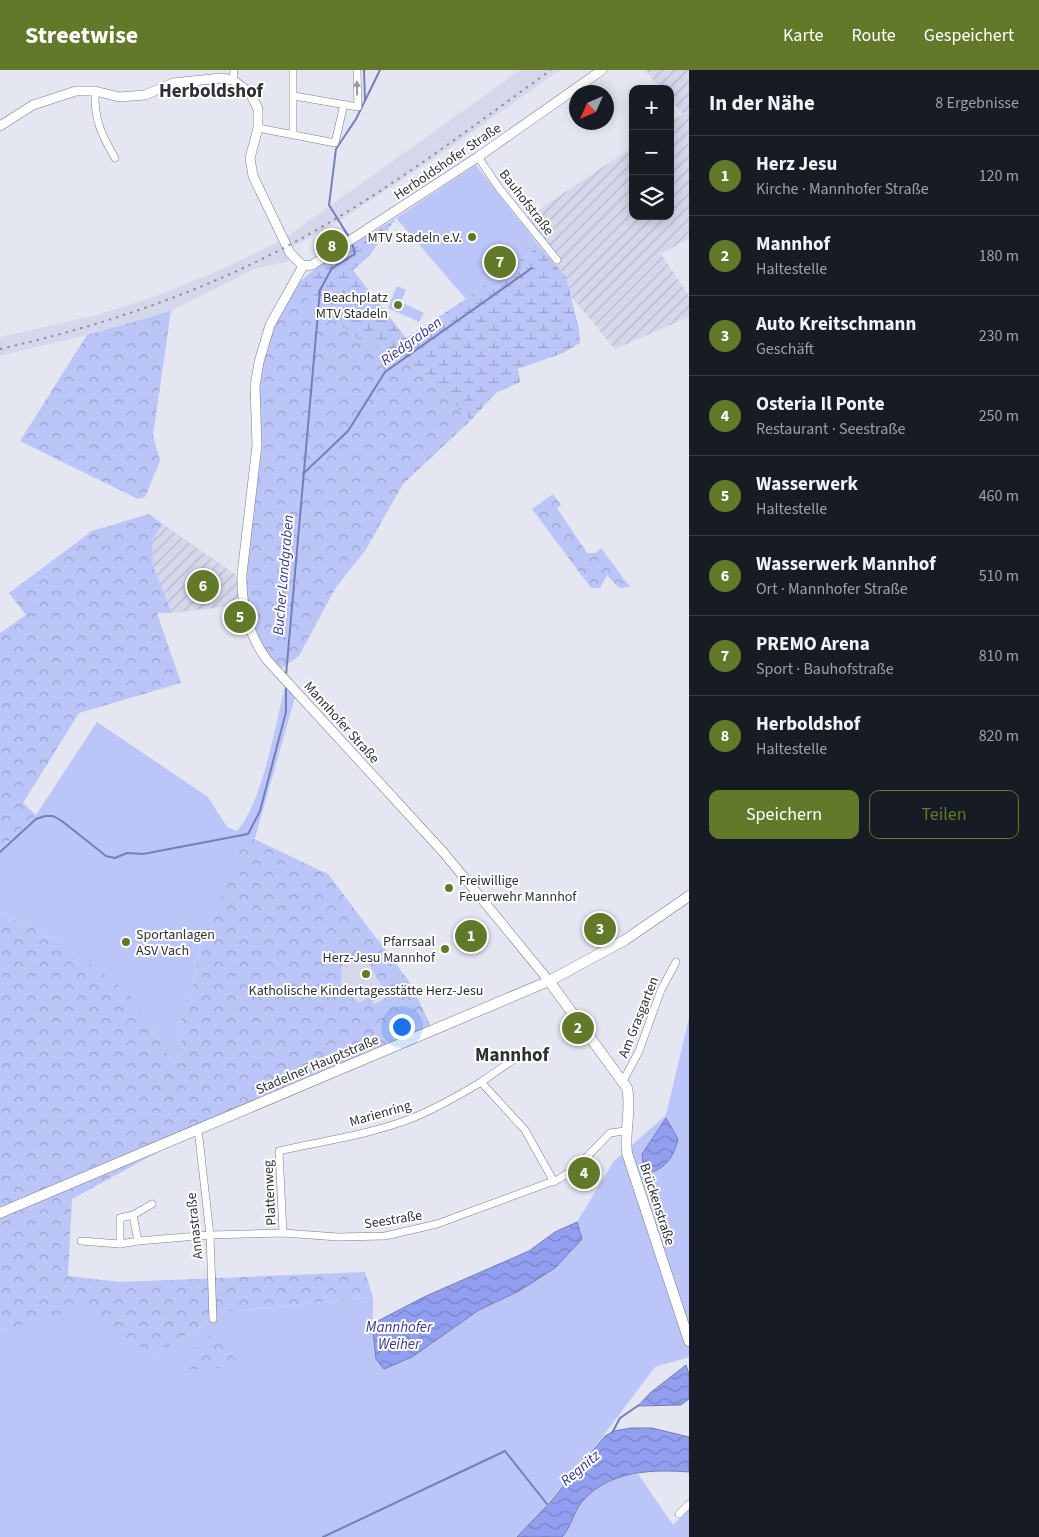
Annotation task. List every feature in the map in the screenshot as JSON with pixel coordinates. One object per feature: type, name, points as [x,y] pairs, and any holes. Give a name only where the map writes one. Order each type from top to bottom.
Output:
[{"type":"main road","name":"Stadelner Hauptstraße","points":[[0,1213],[549,981],[626,940],[689,896]]},
{"type":"main road","name":"Mannhofer Straße","points":[[549,981],[623,1081],[628,1094],[625,1131]]},
{"type":"main road","name":"Brückenstraße","points":[[625,1131],[627,1153],[632,1172],[689,1340]]},
{"type":"street","points":[[293,70],[293,134]]},
{"type":"street","points":[[294,96],[358,107],[357,70]]},
{"type":"street","name":"Herboldshofer Straße","points":[[303,266],[312,264],[354,238],[478,157],[602,70]]},
{"type":"street","points":[[0,126],[45,99],[76,91],[95,91],[124,97],[145,95],[173,83],[220,78],[236,73],[255,101],[258,110],[258,128],[250,158],[253,176],[293,258],[303,266]]},
{"type":"street","points":[[95,91],[94,111],[102,136],[115,158]]},
{"type":"street","points":[[258,128],[335,144],[344,104]]},
{"type":"street","name":"Bauhofstraße","points":[[478,157],[557,260]]},
{"type":"street","name":"Mannhofer Straße","points":[[303,266],[270,324],[259,362],[255,386],[257,446],[241,589],[248,624],[258,648],[276,670],[444,853],[549,981]]},
{"type":"street","name":"Am Grasgarten","points":[[623,1081],[639,1051],[661,990],[676,962]]},
{"type":"street","name":"Marienring","points":[[279,1151],[374,1130],[409,1120],[451,1100],[482,1082],[513,1060]]},
{"type":"street","points":[[482,1082],[525,1130],[554,1182]]},
{"type":"street","name":"Annastraße","points":[[198,1130],[210,1235],[213,1319]]},
{"type":"street","name":"Seestraße","points":[[81,1241],[120,1244],[210,1235],[283,1234],[363,1237],[407,1232],[554,1182],[568,1175],[610,1133],[625,1131]]},
{"type":"street","name":"Plattenweg","points":[[279,1151],[283,1234]]},
{"type":"street","points":[[120,1244],[120,1218],[133,1215],[152,1204]]},
{"type":"street","points":[[133,1215],[138,1241]]},
{"type":"street","points":[[679,1514],[689,1504]]},
{"type":"shaded area","points":[[520,70],[560,70],[448,149],[341,220],[286,251],[289,261],[254,269],[171,311],[87,335],[0,356],[0,337],[97,315],[157,296],[227,267],[282,240]]},
{"type":"shaded area","points":[[645,70],[689,70],[689,238],[661,254],[689,296],[689,317],[615,349],[569,294],[566,277],[520,222],[629,150],[629,220],[674,220],[674,120],[683,114],[674,104],[674,85],[658,85]]},
{"type":"shaded area","points":[[163,524],[239,577],[240,605],[172,613],[153,566],[152,540]]},
{"type":"shaded area","name":"Katholische Kindertagesstätte Herz-Jesu","points":[[379,939],[410,983],[345,1018],[334,965]]},
{"type":"green space","name":"MTV Stadeln e.V.","points":[[476,165],[539,246],[466,299],[396,218]]},
{"type":"green space","points":[[396,218],[370,255],[353,270],[406,338],[466,299],[539,246],[566,277],[579,329],[580,343],[563,353],[518,369],[520,382],[496,393],[471,420],[401,354],[358,339],[294,289],[327,260]]},
{"type":"green space","name":"Beachplatz MTV Stadeln","points":[[397,286],[406,290],[401,302],[424,313],[419,322],[388,308]]},
{"type":"green space","points":[[294,289],[358,339],[401,354],[471,420],[403,484],[365,551],[336,587],[299,656],[282,668],[254,634],[240,603],[238,592],[255,459],[255,393],[269,323]]},
{"type":"green space","points":[[171,311],[153,435],[160,461],[145,497],[138,499],[20,441],[87,335]]},
{"type":"green space","points":[[553,494],[561,505],[557,508],[587,553],[596,553],[601,548],[630,587],[619,588],[607,575],[600,588],[591,588],[532,509]]},
{"type":"green space","points":[[149,514],[163,524],[152,540],[153,566],[172,613],[157,613],[181,683],[79,713],[23,803],[36,815],[0,849],[0,633],[26,615],[9,593],[92,531]]},
{"type":"green space","points":[[285,686],[295,697],[255,838],[251,838],[199,948],[190,1007],[178,1024],[179,1035],[185,1051],[172,1063],[152,1026],[61,941],[0,913],[0,849],[36,815],[97,722],[208,797],[227,827],[237,831],[246,819],[261,783]]},
{"type":"green space","points":[[252,838],[328,874],[410,983],[386,994],[367,960],[347,959],[341,967],[341,988],[359,1003],[370,997],[374,1004],[411,984],[433,1031],[200,1129],[72,1199],[68,1276],[120,1282],[365,1272],[373,1297],[225,1312],[152,1356],[85,1307],[0,1331],[0,913],[61,941],[126,991],[152,1026],[172,1063],[185,1051],[179,1035],[178,1024],[190,1007],[199,948],[242,847]]},
{"type":"green space","points":[[689,1018],[689,1357],[655,1367],[579,1468],[517,1537],[0,1537],[0,1331],[85,1306],[152,1356],[225,1312],[373,1297],[374,1344],[379,1361],[384,1369],[412,1357],[479,1310],[519,1291],[577,1222],[614,1161],[666,1115]]},
{"type":"green space","points":[[218,1328],[237,1363],[209,1370],[185,1369],[191,1353]]},
{"type":"green space","points":[[638,1474],[673,1525],[689,1509],[689,1537],[562,1537],[579,1504],[593,1490],[610,1481]]},
{"type":"water","points":[[666,1118],[678,1139],[669,1160],[661,1168],[650,1173],[643,1164],[642,1154]]},
{"type":"water","name":"Mannhofer Weiher","points":[[577,1222],[582,1239],[555,1268],[519,1291],[479,1310],[412,1357],[384,1369],[376,1359],[372,1324],[426,1296],[529,1251],[555,1232]]},
{"type":"water","points":[[686,1365],[689,1374],[689,1399],[681,1405],[638,1406],[650,1393]]},
{"type":"water","name":"Regnitz","points":[[631,1428],[652,1428],[689,1437],[689,1472],[645,1472],[616,1478],[603,1484],[581,1503],[562,1537],[517,1537],[551,1501],[605,1436],[614,1431]]},
{"type":"waterway","points":[[364,70],[365,100]]},
{"type":"waterway","name":"Bucher Landgraben","points":[[349,237],[329,205],[336,149],[356,119],[380,70]]},
{"type":"waterway","name":"Bucher Landgraben","points":[[286,675],[320,290],[332,268],[355,254],[352,243]]},
{"type":"waterway","name":"Riedgraben","points":[[303,474],[348,431],[385,372],[532,268]]},
{"type":"waterway","name":"Bucher Landgraben","points":[[0,852],[36,819],[45,816],[53,816],[62,821],[106,856],[115,858],[127,853],[143,854],[248,834],[260,811],[286,712],[286,685]]},
{"type":"waterway","points":[[612,1433],[620,1418],[639,1405]]},
{"type":"waterway","points":[[323,1537],[505,1451],[547,1504]]},
{"type":"railway","points":[[0,349],[79,329],[156,304],[268,256],[368,199],[460,136],[551,70]]},
{"type":"place","name":"MTV Stadeln e.V.","points":[[472,237]]},
{"type":"place","name":"Herboldshof","points":[[332,246]]},
{"type":"place","name":"PREMO Arena","points":[[500,262]]},
{"type":"place","name":"Beachplatz MTV Stadeln","points":[[398,305]]},
{"type":"place","name":"Wasserwerk Mannhof","points":[[203,586]]},
{"type":"place","name":"Wasserwerk","points":[[240,617]]},
{"type":"place","name":"Freiwillige Feuerwehr Mannhof","points":[[449,888]]},
{"type":"place","name":"Auto Kreitschmann","points":[[600,929]]},
{"type":"place","name":"Herz Jesu","points":[[471,936]]},
{"type":"place","name":"Sportanlagen ASV Vach","points":[[126,942]]},
{"type":"place","name":"Pfarrsaal Herz-Jesu Mannhof","points":[[445,949]]},
{"type":"place","name":"Katholische Kindertagesstätte Herz-Jesu","points":[[366,974]]},
{"type":"place","name":"Mannhof","points":[[578,1028]]},
{"type":"place","name":"Osteria Il Ponte","points":[[584,1173]]},
{"type":"district","name":"Herboldshof","points":[[211,90]]},
{"type":"district","name":"Mannhof","points":[[512,1054]]}]
